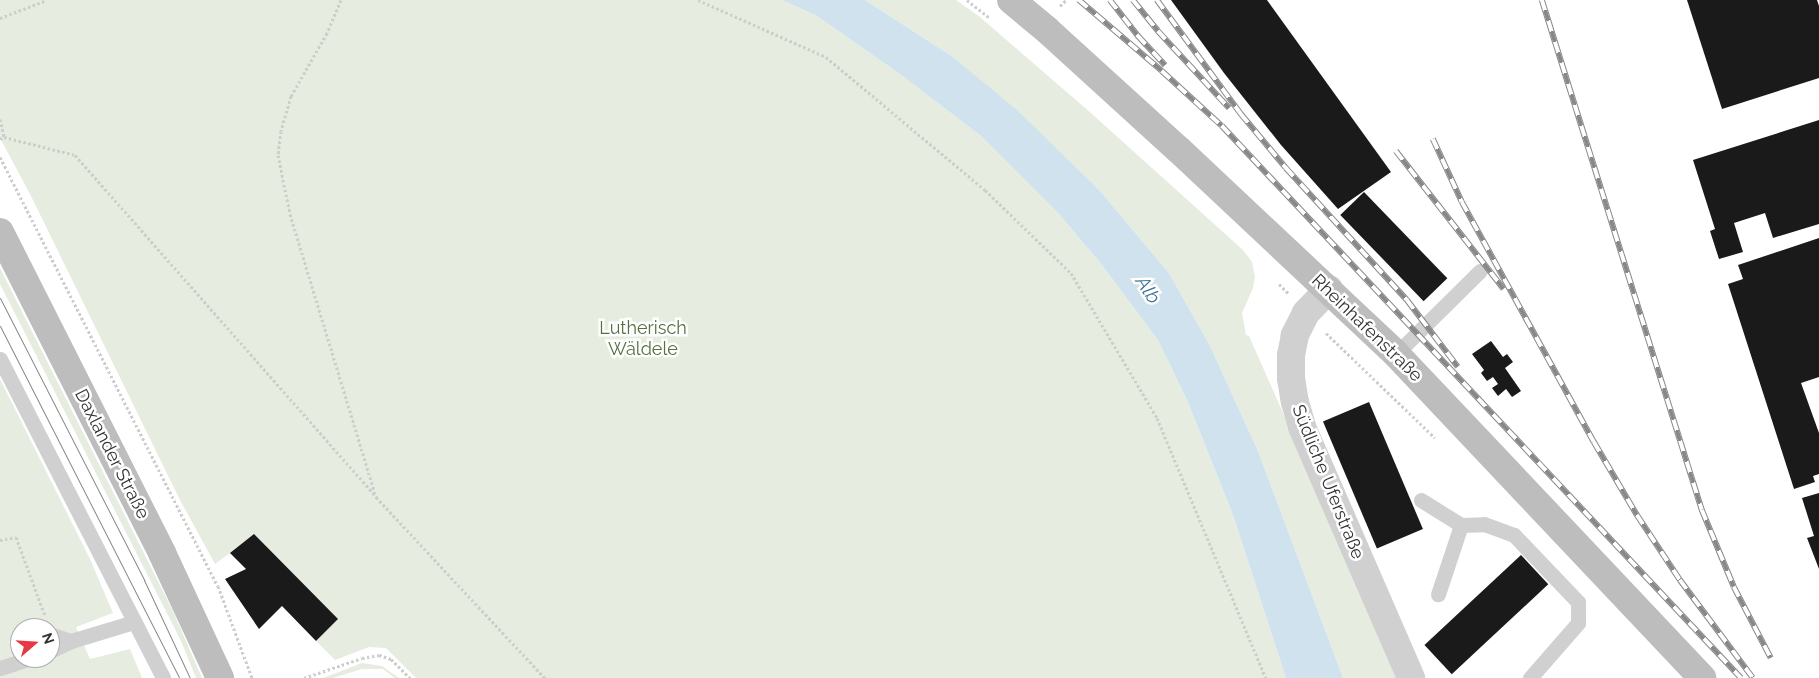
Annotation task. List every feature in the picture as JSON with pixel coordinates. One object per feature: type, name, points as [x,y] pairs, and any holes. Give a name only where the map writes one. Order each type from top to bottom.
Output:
[{"type":"main road","name":"Rheinhafenstraße","points":[[1011,0],[1048,30],[1396,354],[1702,678]]},
{"type":"main road","name":"Daxlander Straße","points":[[0,232],[162,553],[220,678]]},
{"type":"street","name":"Südliche Uferstraße","points":[[1329,290],[1306,313],[1295,335],[1291,355],[1290,378],[1295,402],[1302,427],[1411,678]]},
{"type":"lane","points":[[1396,354],[1480,271]]},
{"type":"lane","points":[[0,359],[163,678]]},
{"type":"lane","points":[[1422,500],[1462,525],[1484,524],[1514,535],[1578,602],[1578,623],[1530,678]]},
{"type":"lane","points":[[1438,594],[1462,525]]},
{"type":"lane","points":[[60,646],[71,641],[134,622]]},
{"type":"lane","points":[[60,638],[71,641]]},
{"type":"path","points":[[0,18],[47,0]]},
{"type":"path","points":[[341,0],[327,33],[291,96],[281,131],[278,155],[290,214],[376,498]]},
{"type":"path","points":[[698,0],[826,57],[984,190],[1071,273],[1157,418],[1266,678]]},
{"type":"path","points":[[1058,8],[1066,0]]},
{"type":"path","points":[[0,120],[2,138],[75,155],[376,498],[545,678]]},
{"type":"path","points":[[0,157],[218,586],[252,678]]},
{"type":"path","points":[[0,540],[16,537],[46,618]]},
{"type":"path","points":[[304,678],[362,658],[379,655],[391,659],[410,678]]},
{"type":"green space","name":"Lutherisch Wäldele","points":[[0,0],[782,0],[817,16],[900,74],[981,136],[1059,214],[1102,265],[1158,340],[1187,400],[1233,515],[1286,678],[416,678],[386,648],[369,647],[335,660],[316,641],[338,619],[230,553],[215,564],[180,500],[31,196],[0,138]]},
{"type":"green space","points":[[865,0],[956,0],[980,17],[1092,114],[1243,250],[1252,262],[1255,277],[1253,288],[1242,313],[1246,335],[1249,336],[1334,528],[1396,678],[1343,678],[1258,451],[1210,346],[1169,273],[1100,191],[953,57]]},
{"type":"green space","points":[[0,268],[172,609],[202,678],[196,678],[181,641],[0,284]]},
{"type":"green space","points":[[0,379],[90,559],[113,613],[76,627],[90,659],[130,649],[142,678],[0,678]]},
{"type":"green space","points":[[362,663],[382,666],[399,678],[395,678],[383,669],[362,669],[333,678],[323,678]]},
{"type":"water","name":"Alb","points":[[782,0],[865,0],[953,57],[1018,111],[1100,191],[1169,273],[1210,346],[1258,451],[1343,678],[1286,678],[1233,515],[1187,400],[1158,340],[1102,265],[1059,214],[981,136],[900,74],[817,16]]},
{"type":"building","points":[[1171,0],[1267,0],[1391,172],[1338,209],[1281,145],[1224,73]]},
{"type":"building","points":[[1687,0],[1817,0],[1819,6],[1819,78],[1722,109]]},
{"type":"building","points":[[1819,120],[1819,224],[1773,238],[1765,213],[1734,223],[1743,252],[1719,259],[1710,231],[1715,229],[1693,160]]},
{"type":"building","points":[[1364,192],[1447,278],[1424,301],[1340,215]]},
{"type":"building","points":[[1819,238],[1819,377],[1801,383],[1819,433],[1819,474],[1813,476],[1815,482],[1794,489],[1728,284],[1743,279],[1738,265]]},
{"type":"building","points":[[1491,341],[1503,357],[1507,354],[1513,362],[1505,368],[1521,391],[1512,397],[1506,389],[1498,396],[1492,388],[1498,384],[1493,377],[1487,381],[1481,373],[1484,370],[1472,354]]},
{"type":"building","points":[[1369,402],[1423,529],[1377,549],[1323,422]]},
{"type":"building","points":[[1819,493],[1819,569],[1807,538],[1814,536],[1802,498]]},
{"type":"building","points":[[254,534],[338,619],[316,641],[282,606],[259,629],[225,579],[246,569],[230,553]]},
{"type":"building","points":[[1521,555],[1548,584],[1452,674],[1424,645]]},
{"type":"tram line","points":[[0,298],[144,580],[190,678]]},
{"type":"tram line","points":[[0,326],[179,678]]},
{"type":"railway","points":[[1079,0],[1162,71],[1222,126],[1741,678]]},
{"type":"railway","points":[[1110,0],[1138,36],[1165,65]]},
{"type":"railway","points":[[1133,0],[1158,31],[1229,108]]},
{"type":"railway","points":[[1157,0],[1241,114],[1286,168],[1407,300],[1458,367]]},
{"type":"railway","points":[[1542,0],[1702,510],[1734,587],[1771,658]]},
{"type":"railway","points":[[1433,139],[1462,202],[1594,442],[1637,515],[1680,580],[1753,678]]},
{"type":"railway","points":[[1396,151],[1504,289]]}]
